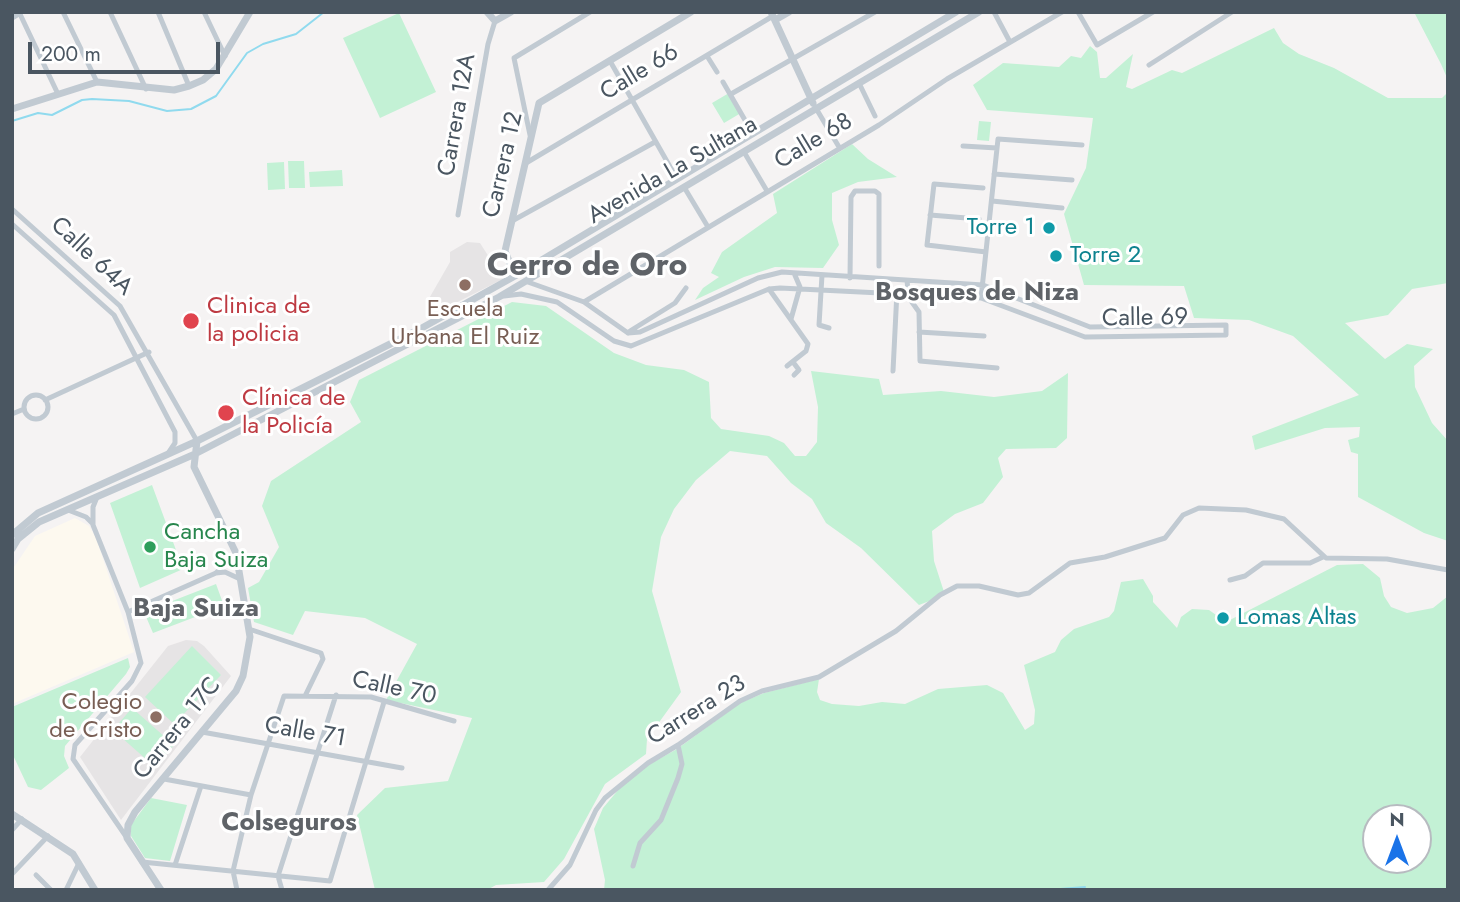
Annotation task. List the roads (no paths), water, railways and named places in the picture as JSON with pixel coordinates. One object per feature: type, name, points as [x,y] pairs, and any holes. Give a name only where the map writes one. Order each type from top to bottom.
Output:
[{"type":"street","points":[[12,17],[20,12],[57,92]]},
{"type":"street","points":[[63,12],[97,82]]},
{"type":"street","points":[[110,12],[146,89]]},
{"type":"street","points":[[158,12],[190,86]]},
{"type":"street","points":[[204,12],[225,56]]},
{"type":"street","points":[[12,109],[57,92],[97,82],[146,89],[174,90],[190,86],[203,80],[225,56],[250,12]]},
{"type":"street","points":[[487,12],[495,21],[511,12]]},
{"type":"street","points":[[530,135],[514,58],[590,12]]},
{"type":"street","points":[[677,179],[610,61],[691,12]]},
{"type":"street","name":"Calle 66","points":[[526,163],[773,16],[789,12]]},
{"type":"street","points":[[731,94],[875,12]]},
{"type":"street","name":"Avenida La Sultana","points":[[12,535],[38,513],[197,441],[515,276],[956,12]]},
{"type":"street","name":"Avenida La Sultana","points":[[12,549],[18,539],[38,522],[195,454],[481,306],[979,12]]},
{"type":"street","points":[[994,12],[1010,42]]},
{"type":"street","name":"Calle 68","points":[[584,302],[1062,12]]},
{"type":"street","points":[[1078,12],[1097,45],[1153,12]]},
{"type":"street","points":[[1149,65],[1232,12]]},
{"type":"street","points":[[773,16],[811,99],[839,147]]},
{"type":"street","points":[[581,18],[587,26]]},
{"type":"street","name":"Carrera 12A","points":[[458,215],[495,21]]},
{"type":"street","points":[[707,55],[717,72]]},
{"type":"street","name":"Carrera 12","points":[[515,276],[505,251],[539,103],[610,61]]},
{"type":"street","points":[[723,82],[754,134]]},
{"type":"street","points":[[859,83],[876,116]]},
{"type":"street","points":[[981,298],[998,139],[1082,145]]},
{"type":"street","points":[[510,223],[655,142]]},
{"type":"street","points":[[963,146],[997,148]]},
{"type":"street","points":[[744,152],[767,191]]},
{"type":"street","points":[[994,174],[1072,180]]},
{"type":"street","points":[[983,188],[934,184],[927,245],[986,251]]},
{"type":"street","points":[[684,187],[708,227]]},
{"type":"street","points":[[850,278],[851,197],[855,191],[876,191],[879,194],[879,266]]},
{"type":"street","points":[[992,201],[1062,208]]},
{"type":"street","name":"Calle 64A","points":[[12,209],[115,299],[161,373],[197,441]]},
{"type":"street","points":[[930,215],[979,219]]},
{"type":"street","name":"Calle 64A","points":[[12,224],[103,302],[139,356],[175,432],[175,443],[166,454]]},
{"type":"street","points":[[791,319],[800,288],[794,272]]},
{"type":"street","name":"Calle 69","points":[[628,333],[640,332],[768,274],[794,272],[850,278],[983,285],[1090,327],[1226,325],[1226,335],[1085,337],[981,298],[908,295],[897,291],[769,289]]},
{"type":"street","points":[[822,275],[819,288],[819,325],[828,328]]},
{"type":"street","points":[[515,276],[584,302],[628,333],[675,303],[686,288]]},
{"type":"street","points":[[907,281],[908,295],[919,313],[922,363],[997,368]]},
{"type":"street","points":[[499,296],[521,295],[557,302],[614,341],[624,345],[639,345],[769,289],[808,344],[806,351],[790,364],[799,370],[794,375]]},
{"type":"street","points":[[893,371],[897,291]]},
{"type":"street","points":[[477,297],[481,306]]},
{"type":"street","points":[[919,332],[984,336]]},
{"type":"street","points":[[45,400],[139,356],[150,354]]},
{"type":"street","points":[[38,395],[45,400],[47,411],[40,418],[30,417],[24,409],[26,400],[38,395]]},
{"type":"street","points":[[12,414],[24,409]]},
{"type":"street","name":"Carrera 17C","points":[[127,838],[130,822],[239,686],[249,629],[242,580],[236,554],[198,480],[195,454],[197,441]]},
{"type":"street","points":[[93,525],[93,507],[97,497]]},
{"type":"street","name":"Carrera 23","points":[[548,890],[570,865],[596,810],[611,790],[648,762],[678,745],[740,701],[762,691],[819,677],[912,620],[940,595],[957,586],[979,586],[1018,596],[1029,593],[1070,563],[1105,557],[1166,538],[1190,509],[1199,508],[1247,510],[1284,519],[1323,557]]},
{"type":"street","points":[[68,510],[86,517],[93,525],[128,612],[141,657],[140,670],[75,745],[74,759],[161,890]]},
{"type":"street","points":[[216,573],[236,554]]},
{"type":"street","points":[[1230,580],[1245,576],[1263,564],[1310,563],[1323,557],[1387,559],[1448,570]]},
{"type":"street","points":[[128,612],[216,573],[225,572],[242,580]]},
{"type":"street","points":[[249,629],[321,653],[323,659],[305,696]]},
{"type":"street","points":[[282,890],[278,876],[336,695]]},
{"type":"street","name":"Calle 70","points":[[268,744],[284,696],[336,695],[384,702],[454,720]]},
{"type":"street","points":[[142,862],[330,881],[364,761],[384,702]]},
{"type":"street","name":"Calle 71","points":[[202,732],[402,768]]},
{"type":"street","points":[[237,890],[233,871],[251,794],[268,744]]},
{"type":"street","points":[[633,866],[640,843],[661,820],[678,778],[681,764],[678,745]]},
{"type":"street","points":[[164,779],[251,794]]},
{"type":"street","points":[[175,865],[201,786]]},
{"type":"street","points":[[12,814],[48,836],[79,863],[95,890]]},
{"type":"street","points":[[12,830],[23,819]]},
{"type":"street","points":[[114,821],[130,822]]},
{"type":"street","points":[[12,874],[48,836]]},
{"type":"street","points":[[66,890],[79,863]]},
{"type":"street","points":[[36,875],[51,890]]},
{"type":"waterway","points":[[12,121],[38,113],[52,115],[82,100],[92,99],[129,101],[167,111],[191,109],[216,96],[247,53],[263,44],[296,34],[324,12]]},
{"type":"waterway","points":[[1048,890],[1085,887]]},
{"type":"place","name":"Torre 1","points":[[1049,228]]},
{"type":"place","name":"Torre 2","points":[[1056,256]]},
{"type":"place","name":"Escuela Urbana El Ruiz","points":[[465,285]]},
{"type":"place","name":"Clinica de la policia","points":[[191,321]]},
{"type":"place","name":"Clínica de la Policía","points":[[226,413]]},
{"type":"place","name":"Cancha Baja Suiza","points":[[150,547]]},
{"type":"place","name":"Lomas Altas","points":[[1223,618]]},
{"type":"place","name":"Colegio de Cristo","points":[[156,717]]},
{"type":"district","name":"Cerro de Oro","points":[[587,267]]},
{"type":"district","name":"Bosques de Niza","points":[[977,294]]},
{"type":"district","name":"Baja Suiza","points":[[196,610]]},
{"type":"district","name":"Colseguros","points":[[289,824]]}]
